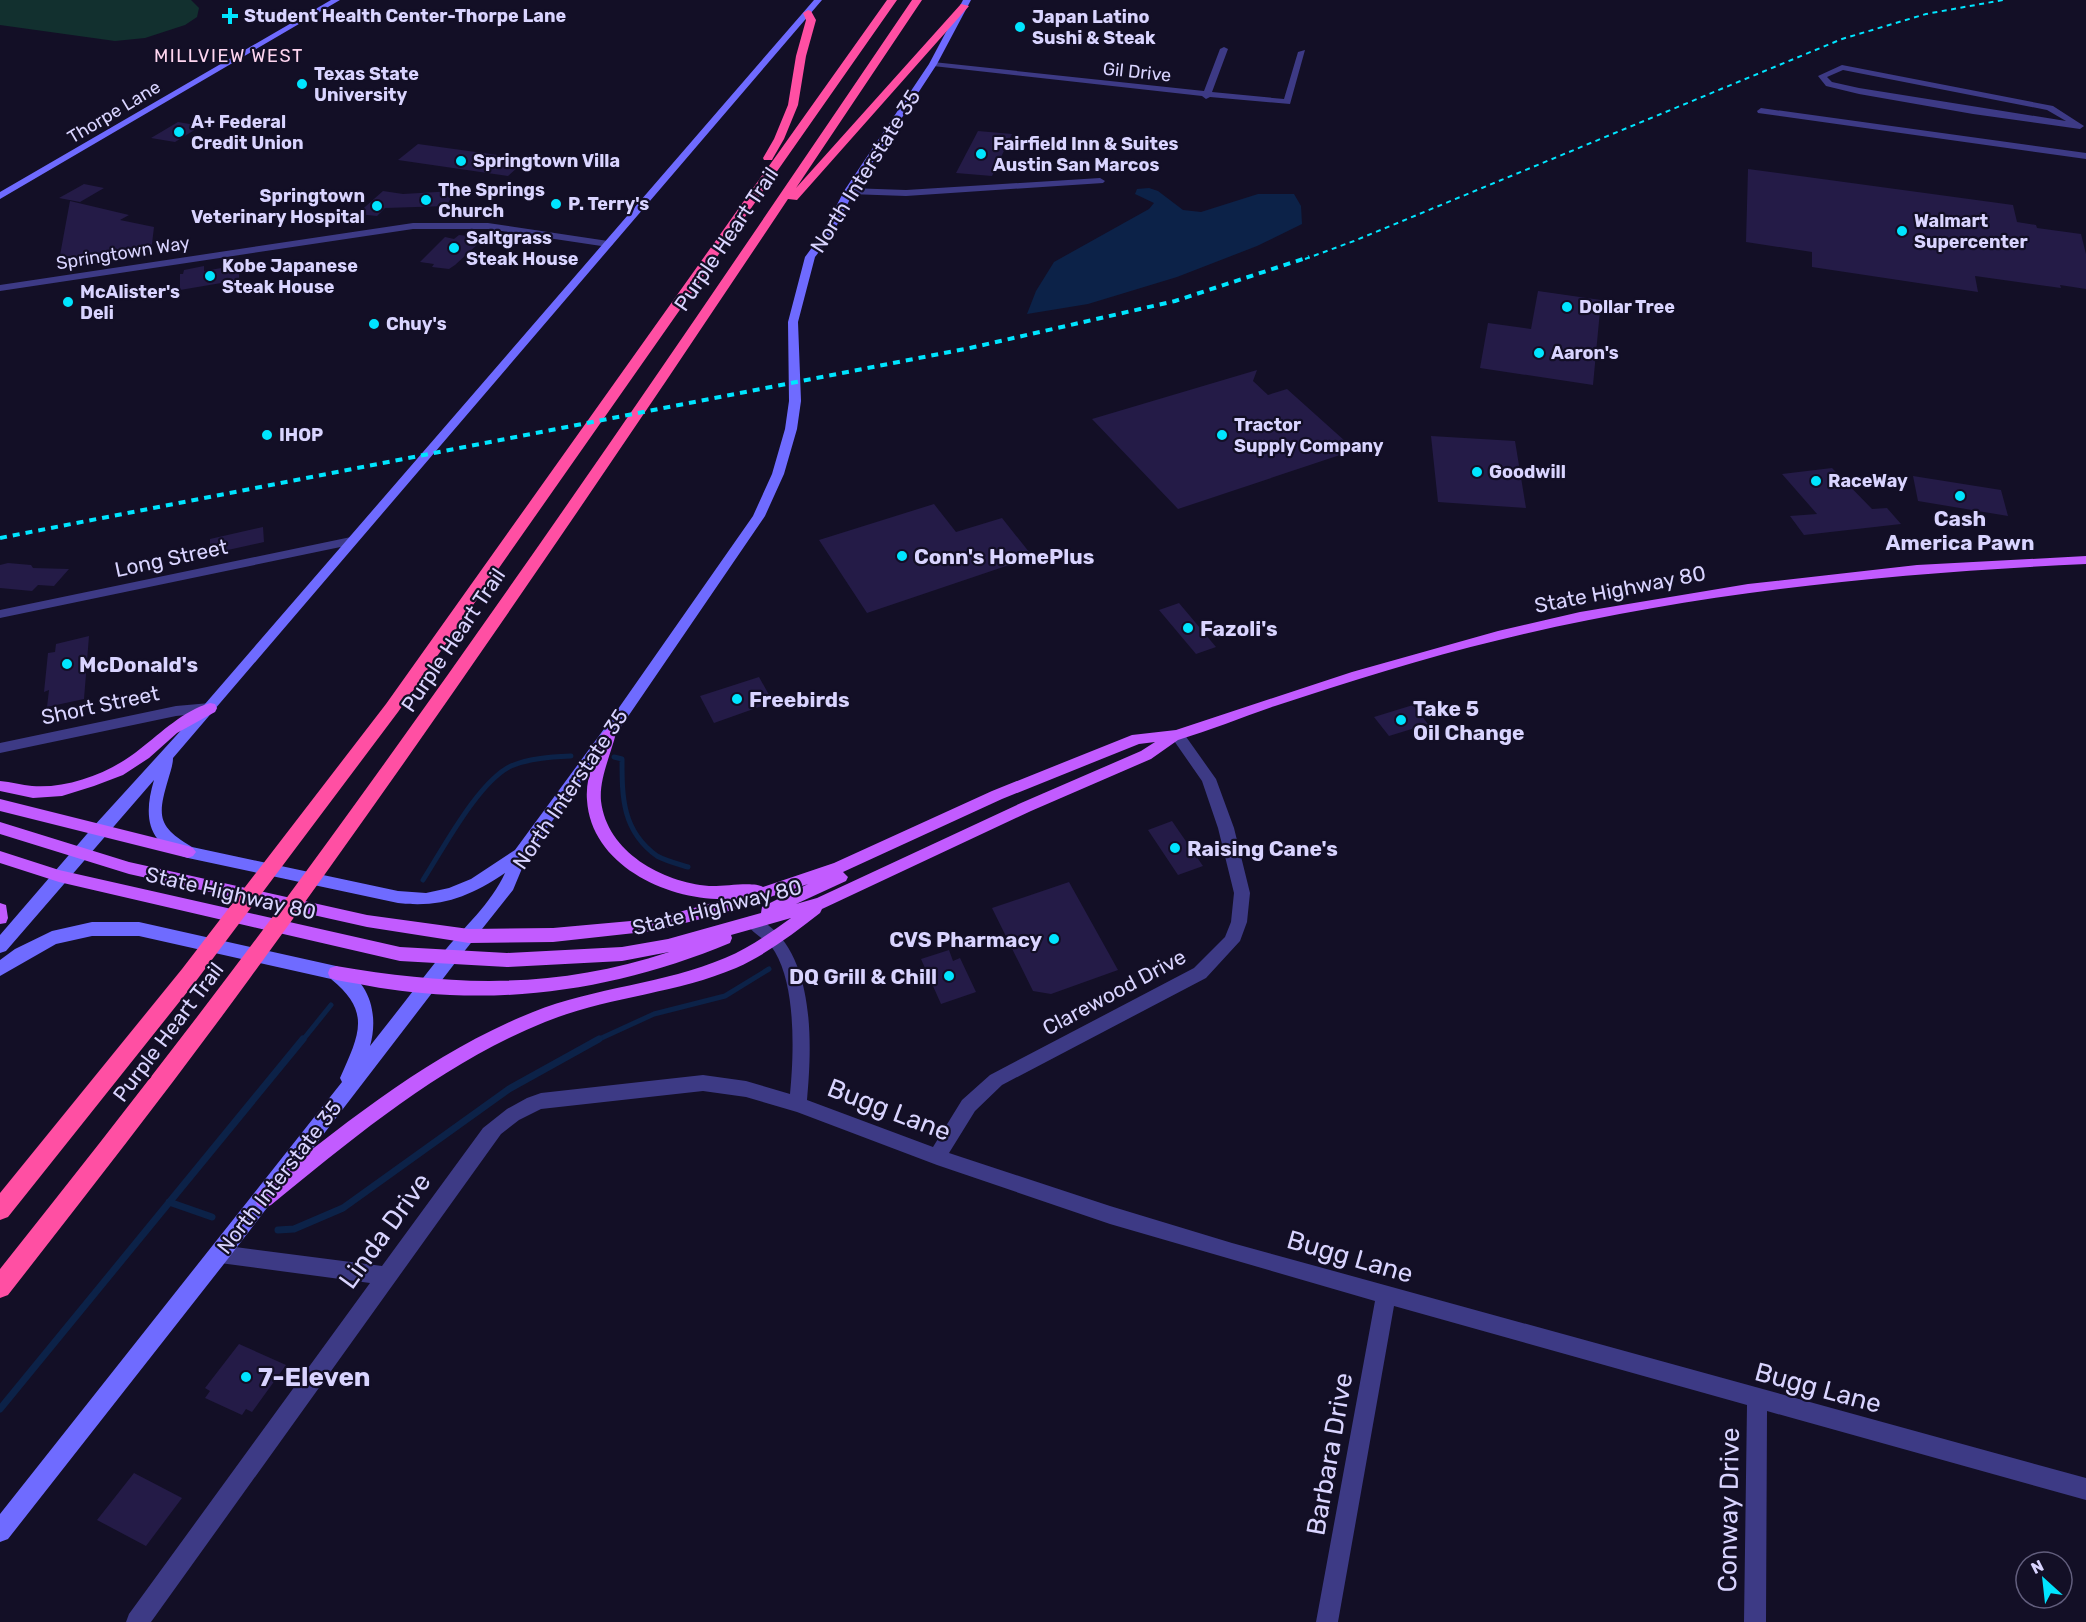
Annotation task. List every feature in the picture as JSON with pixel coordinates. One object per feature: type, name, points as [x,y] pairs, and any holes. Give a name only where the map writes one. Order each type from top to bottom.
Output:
[{"type":"highway","name":"Purple Heart Trail","points":[[0,1210],[189,975],[392,708],[892,0]]},
{"type":"highway","name":"Purple Heart Trail","points":[[0,1287],[115,1142],[228,992],[338,845],[427,720],[916,0]]},
{"type":"highway","points":[[760,232],[815,176],[966,3]]},
{"type":"highway","points":[[702,270],[741,196],[768,159],[787,123],[811,20],[808,13]]},
{"type":"highway","points":[[0,1189],[82,1110]]},
{"type":"main road","name":"Thorpe Lane","points":[[0,196],[336,0]]},
{"type":"main road","points":[[0,946],[98,831],[210,708],[351,541],[818,0]]},
{"type":"main road","name":"North Interstate 35","points":[[0,1532],[507,886],[521,853],[609,733],[759,516],[778,474],[791,429],[795,400],[793,322],[796,303],[810,257],[827,235],[849,191],[933,64],[966,3]]},
{"type":"main road","name":"State Highway 80","points":[[0,828],[129,868],[367,921],[469,936],[554,935],[652,925],[717,909],[784,888],[839,867],[997,795],[1137,739],[1177,735],[1419,656],[1606,613],[1815,580],[1980,566],[2086,560]]},
{"type":"main road","points":[[0,786],[33,792],[62,790],[89,782],[118,771],[144,754],[172,729],[210,708]]},
{"type":"main road","points":[[609,733],[594,798],[598,820],[613,847],[635,868],[656,879],[685,889],[719,893],[784,888]]},
{"type":"main road","name":"State Highway 80","points":[[0,857],[59,876],[400,954],[507,960],[622,954],[668,946],[821,903],[1026,807],[1146,755],[1177,735]]},
{"type":"main road","points":[[168,756],[155,803],[155,818],[161,833],[189,852]]},
{"type":"main road","points":[[0,969],[21,954],[52,938],[92,929],[139,929],[336,973],[428,987],[504,989],[549,985],[615,973],[694,952],[754,922],[798,895],[973,815],[997,795]]},
{"type":"main road","points":[[0,805],[98,831],[398,897],[427,899],[456,892],[477,883],[521,853]]},
{"type":"main road","points":[[264,1198],[376,1110],[430,1072],[475,1046],[540,1017],[576,1004],[718,968],[775,939],[821,903]]},
{"type":"main road","points":[[0,909],[0,918]]},
{"type":"main road","points":[[336,973],[358,993],[367,1015],[365,1042],[339,1100]]},
{"type":"street","points":[[1206,96],[1224,49]]},
{"type":"street","name":"Gil Drive","points":[[933,64],[1206,96],[1287,102],[1302,52]]},
{"type":"street","points":[[1842,67],[2050,108],[2083,127],[1858,91],[1829,84],[1822,76],[1842,67]]},
{"type":"street","points":[[1761,111],[2086,156]]},
{"type":"street","points":[[849,191],[906,194],[1100,181]]},
{"type":"street","name":"Springtown Way","points":[[0,288],[413,225],[488,226],[608,244]]},
{"type":"street","name":"Long Street","points":[[0,614],[351,541]]},
{"type":"street","name":"Short Street","points":[[0,748],[176,711],[210,708]]},
{"type":"street","name":"Clarewood Drive","points":[[937,1157],[964,1108],[977,1094],[996,1080],[1200,973],[1232,941],[1239,922],[1242,893],[1220,802],[1209,779],[1177,735]]},
{"type":"street","name":"Bugg Lane","points":[[754,922],[775,939],[787,959],[801,1013],[803,1060],[798,1104],[937,1157],[1110,1215],[1386,1295],[2086,1489]]},
{"type":"street","name":"Linda Drive","points":[[137,1622],[489,1134],[502,1120],[522,1108],[542,1101],[703,1083],[746,1089],[798,1104]]},
{"type":"street","points":[[220,1254],[387,1276]]},
{"type":"street","name":"Barbara Drive","points":[[1327,1622],[1386,1295]]},
{"type":"street","name":"Conway Drive","points":[[1755,1622],[1757,1399]]},
{"type":"green space","points":[[0,0],[191,0],[199,8],[197,17],[185,25],[145,38],[115,41],[0,25]]},
{"type":"water","points":[[1149,188],[1158,191],[1183,210],[1201,212],[1258,194],[1294,194],[1301,206],[1302,224],[1257,246],[1177,277],[1088,304],[1027,314],[1036,291],[1054,262],[1149,209],[1154,203],[1135,194],[1137,189]]},
{"type":"building","name":"A+ Federal Credit Union","points":[[178,122],[201,126],[175,142],[151,138]]},
{"type":"building","name":"Fairfield Inn & Suites Austin San Marcos","points":[[978,131],[1012,134],[992,176],[956,173]]},
{"type":"building","name":"Springtown Villa","points":[[418,144],[527,159],[508,176],[398,160]]},
{"type":"building","name":"Walmart Supercenter","points":[[1748,169],[2013,205],[2017,222],[2036,225],[2037,228],[2081,234],[2086,254],[2086,289],[2060,285],[2061,288],[1975,276],[1978,292],[1812,267],[1812,252],[1746,242]]},
{"type":"building","points":[[84,184],[104,188],[80,202],[59,198]]},
{"type":"building","points":[[383,191],[403,194],[454,191],[447,206],[385,208],[377,216],[357,214]]},
{"type":"building","points":[[70,201],[129,215],[120,220],[154,227],[151,252],[58,266]]},
{"type":"building","name":"Saltgrass Steak House","points":[[459,235],[479,237],[474,242],[479,243],[455,265],[449,269],[432,267],[434,264],[420,262],[445,237],[454,239]]},
{"type":"building","name":"Kobe Japanese Steak House","points":[[239,265],[239,280],[180,290],[180,274],[183,274],[184,270],[204,266],[204,271]]},
{"type":"building","name":"Aaron's","points":[[1538,291],[1601,300],[1593,385],[1480,368],[1488,323],[1531,329]]},
{"type":"building","name":"Tractor Supply Company","points":[[1257,370],[1253,381],[1268,395],[1287,389],[1355,450],[1178,509],[1092,419]]},
{"type":"building","name":"Goodwill","points":[[1431,436],[1515,441],[1526,508],[1438,502]]},
{"type":"building","points":[[1832,468],[1872,509],[1887,508],[1901,524],[1804,535],[1790,516],[1817,514],[1782,474]]},
{"type":"building","name":"Cash America Pawn","points":[[1913,476],[2001,490],[2008,516],[1918,501]]},
{"type":"building","name":"Conn's HomePlus","points":[[934,504],[956,532],[1002,518],[1033,557],[867,613],[819,540]]},
{"type":"building","points":[[263,527],[264,542],[210,554],[210,539]]},
{"type":"building","points":[[8,563],[31,565],[33,568],[69,569],[54,586],[38,585],[32,591],[0,588],[0,565]]},
{"type":"building","name":"Fazoli's","points":[[1179,603],[1216,647],[1196,654],[1159,610]]},
{"type":"building","name":"McDonald's","points":[[89,636],[84,699],[47,707],[49,690],[44,692],[48,653],[55,652],[56,644]]},
{"type":"building","name":"Freebirds","points":[[759,677],[773,702],[714,723],[700,696]]},
{"type":"building","name":"Take 5 Oil Change","points":[[1413,705],[1428,724],[1389,736],[1374,717]]},
{"type":"building","name":"Raising Cane's","points":[[1172,821],[1203,866],[1178,875],[1148,830]]},
{"type":"building","name":"CVS Pharmacy","points":[[1069,882],[1118,970],[1051,994],[1033,991],[992,908]]},
{"type":"building","name":"DQ Grill & Chill","points":[[949,950],[953,961],[960,958],[976,992],[941,1004],[921,959]]},
{"type":"building","name":"7-Eleven","points":[[239,1344],[286,1365],[252,1412],[246,1409],[242,1415],[205,1398],[210,1391],[205,1388]]},
{"type":"building","points":[[134,1473],[182,1498],[146,1546],[97,1520]]},
{"type":"waterway","points":[[423,880],[462,817],[486,786],[499,774],[511,766],[526,761],[571,756]]},
{"type":"waterway","points":[[614,757],[622,759],[626,812],[637,836],[657,856],[688,867]]},
{"type":"waterway","points":[[597,1040],[654,1014],[725,996],[769,969]]},
{"type":"waterway","points":[[302,1041],[331,1005]]},
{"type":"waterway","points":[[169,1202],[303,1039]]},
{"type":"waterway","points":[[278,1230],[294,1229],[343,1208],[509,1089],[597,1040]]},
{"type":"waterway","points":[[0,1409],[169,1202]]},
{"type":"waterway","points":[[169,1202],[212,1217]]},
{"type":"railway","points":[[1305,259],[1354,241],[1842,39],[1926,14],[2003,0]]},
{"type":"railway","points":[[0,538],[970,348],[1175,301],[1309,257]]},
{"type":"place","name":"Student Health Center-Thorpe Lane","points":[[230,16]]},
{"type":"place","name":"Japan Latino Sushi & Steak","points":[[1020,27]]},
{"type":"place","name":"Texas State University","points":[[302,84]]},
{"type":"place","name":"A+ Federal Credit Union","points":[[179,132]]},
{"type":"place","name":"Fairfield Inn & Suites Austin San Marcos","points":[[981,154]]},
{"type":"place","name":"Springtown Villa","points":[[461,161]]},
{"type":"place","name":"The Springs Church","points":[[426,200]]},
{"type":"place","name":"P. Terry's","points":[[556,204]]},
{"type":"place","name":"Springtown Veterinary Hospital","points":[[377,206]]},
{"type":"place","name":"Walmart Supercenter","points":[[1902,231]]},
{"type":"place","name":"Saltgrass Steak House","points":[[454,248]]},
{"type":"place","name":"Kobe Japanese Steak House","points":[[210,276]]},
{"type":"place","name":"McAlister's Deli","points":[[68,302]]},
{"type":"place","name":"Dollar Tree","points":[[1567,307]]},
{"type":"place","name":"Chuy's","points":[[374,324]]},
{"type":"place","name":"Aaron's","points":[[1539,353]]},
{"type":"place","name":"IHOP","points":[[267,435]]},
{"type":"place","name":"Tractor Supply Company","points":[[1222,435]]},
{"type":"place","name":"Goodwill","points":[[1477,472]]},
{"type":"place","name":"RaceWay","points":[[1816,481]]},
{"type":"place","name":"Cash America Pawn","points":[[1960,496]]},
{"type":"place","name":"Conn's HomePlus","points":[[902,556]]},
{"type":"place","name":"Fazoli's","points":[[1188,628]]},
{"type":"place","name":"McDonald's","points":[[67,664]]},
{"type":"place","name":"Freebirds","points":[[737,699]]},
{"type":"place","name":"Take 5 Oil Change","points":[[1401,720]]},
{"type":"place","name":"Raising Cane's","points":[[1175,848]]},
{"type":"place","name":"CVS Pharmacy","points":[[1054,939]]},
{"type":"place","name":"DQ Grill & Chill","points":[[949,976]]},
{"type":"place","name":"7-Eleven","points":[[246,1377]]},
{"type":"district","name":"MILLVIEW WEST","points":[[229,56]]}]
